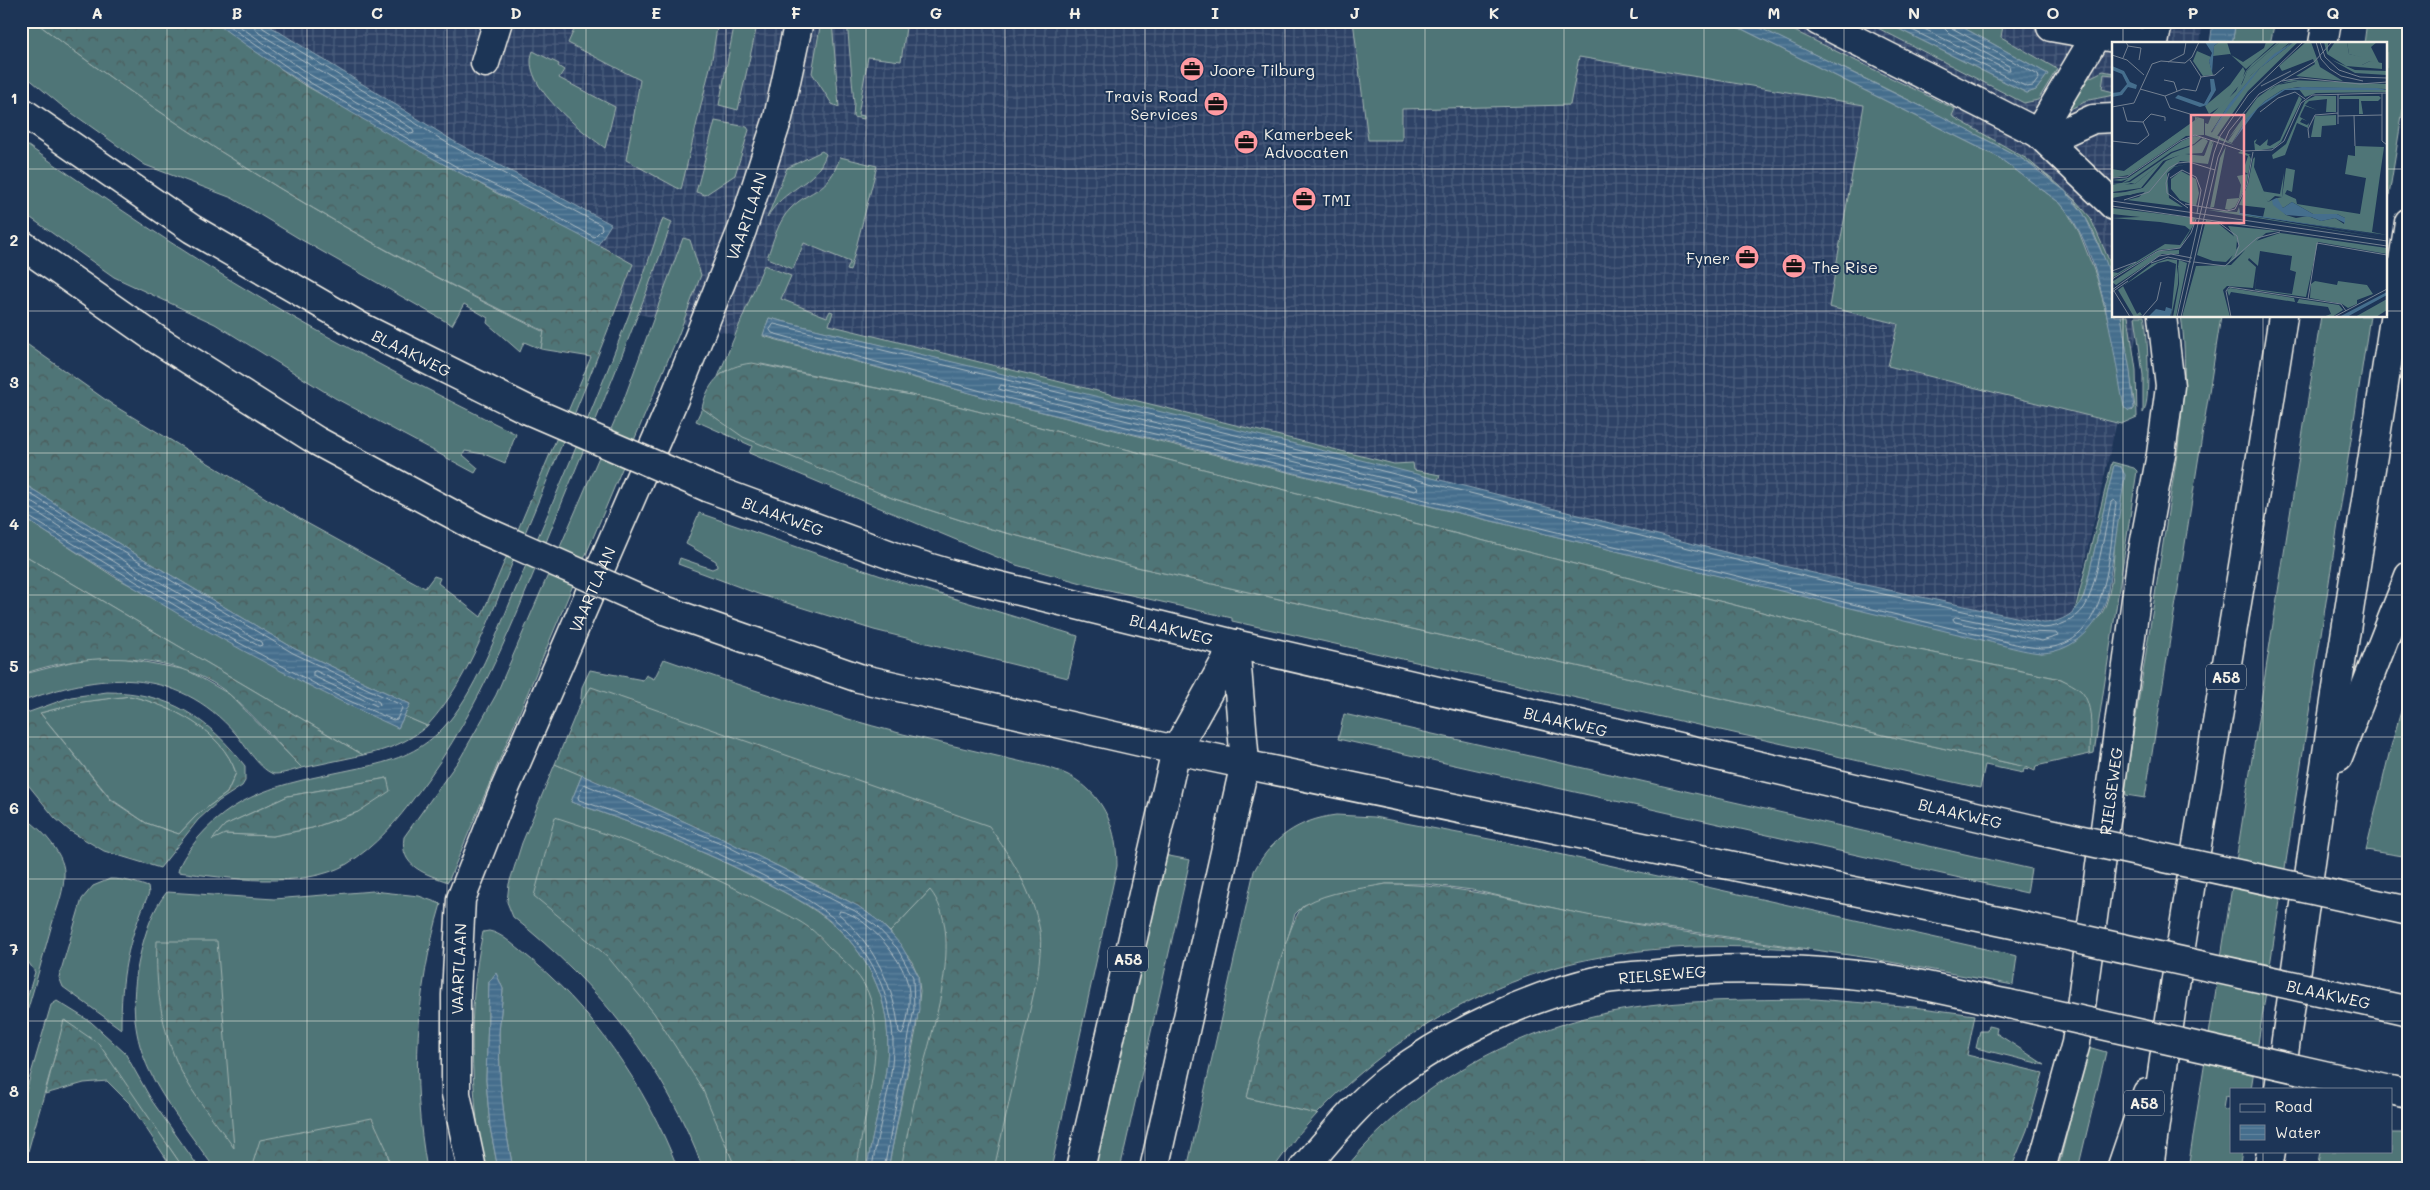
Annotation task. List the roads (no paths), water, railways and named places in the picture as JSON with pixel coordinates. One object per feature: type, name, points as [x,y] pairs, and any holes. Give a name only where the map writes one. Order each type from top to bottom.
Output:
[{"type":"main road","points":[[485,63],[498,21]]},
{"type":"main road","name":"VAARTLAAN","points":[[472,1169],[456,1094],[456,995],[461,899],[503,793],[674,398],[742,230],[778,118],[799,21]]},
{"type":"main road","points":[[1818,21],[2038,134],[2112,204]]},
{"type":"main road","points":[[2052,21],[2051,27],[2139,42]]},
{"type":"main road","points":[[2154,42],[2158,21]]},
{"type":"main road","points":[[2323,42],[2327,21]]},
{"type":"main road","points":[[2038,134],[2097,34]]},
{"type":"main road","name":"BLAAKWEG","points":[[21,112],[192,229],[362,327],[528,410],[709,488],[907,561],[951,574],[1235,644],[2036,830],[2409,911]]},
{"type":"main road","points":[[2038,134],[2062,133],[2093,119],[2112,118]]},
{"type":"main road","points":[[2280,1088],[2319,805],[2409,222]]},
{"type":"main road","name":"BLAAKWEG","points":[[21,244],[156,339],[309,436],[478,528],[664,610],[859,678],[1176,750],[2022,926],[2409,1010]]},
{"type":"main road","name":"RIELSEWEG","points":[[2041,1169],[2076,1043],[2141,562],[2161,454],[2170,386],[2162,318]]},
{"type":"main road","name":"A58","points":[[2149,1169],[2166,1037],[2257,489],[2283,318]]},
{"type":"main road","points":[[2319,805],[2409,576]]},
{"type":"main road","points":[[1176,750],[1235,644]]},
{"type":"main road","points":[[1154,1169],[1245,764],[1235,644]]},
{"type":"main road","name":"A58","points":[[1080,1169],[1176,750]]},
{"type":"main road","name":"RIELSEWEG","points":[[1303,1169],[1343,1123],[1388,1080],[1429,1052],[1472,1028],[1537,999],[1602,980],[1686,970],[1785,969],[1877,978],[2009,1004],[2382,1088]]},
{"type":"main road","name":"A58","points":[[2121,1169],[2166,1037]]},
{"type":"main road","points":[[2392,1090],[2409,1094]]},
{"type":"main road","points":[[2268,1169],[2271,1152]]},
{"type":"water","points":[[213,21],[262,21],[455,142],[611,224],[598,245],[401,141],[305,84]]},
{"type":"water","points":[[1719,21],[1748,22],[1941,116],[2021,158],[2065,191],[2084,214],[2106,262],[2112,283],[2112,318],[2121,318],[2134,409],[2129,411],[2124,407],[2110,328],[2096,272],[2086,245],[2074,222],[2060,203],[1998,157],[1742,29]]},
{"type":"water","points":[[1883,21],[1951,21],[2048,74],[2036,90],[2027,93]]},
{"type":"water","points":[[2213,21],[2236,21],[2232,42],[2210,42]]},
{"type":"water","points":[[769,318],[1333,453],[1733,554],[1856,583],[2044,623],[2057,621],[2068,616],[2084,596],[2114,465],[2121,467],[2125,475],[2107,597],[2098,618],[2084,635],[2075,642],[2054,651],[2043,653],[2027,651],[1002,402],[763,335]]},
{"type":"water","points":[[21,482],[137,555],[295,649],[410,704],[398,728],[300,681],[205,630],[21,516]]},
{"type":"water","points":[[582,775],[725,840],[858,906],[880,922],[901,945],[918,975],[919,1009],[888,1169],[867,1169],[884,1081],[888,1045],[882,999],[871,972],[856,948],[837,927],[820,913],[763,881],[716,858],[668,838],[571,802]]},
{"type":"water","points":[[496,973],[503,989],[499,1033],[500,1079],[505,1125],[513,1169],[498,1169],[490,1127],[486,1080],[489,982]]},
{"type":"place","name":"Joore Tilburg","points":[[1192,69]]},
{"type":"place","name":"Travis Road Services","points":[[1216,104]]},
{"type":"place","name":"Kamerbeek Advocaten","points":[[1246,142]]},
{"type":"place","name":"TMI","points":[[1304,199]]},
{"type":"place","name":"Fyner","points":[[1747,257]]},
{"type":"place","name":"The Rise","points":[[1794,266]]}]
